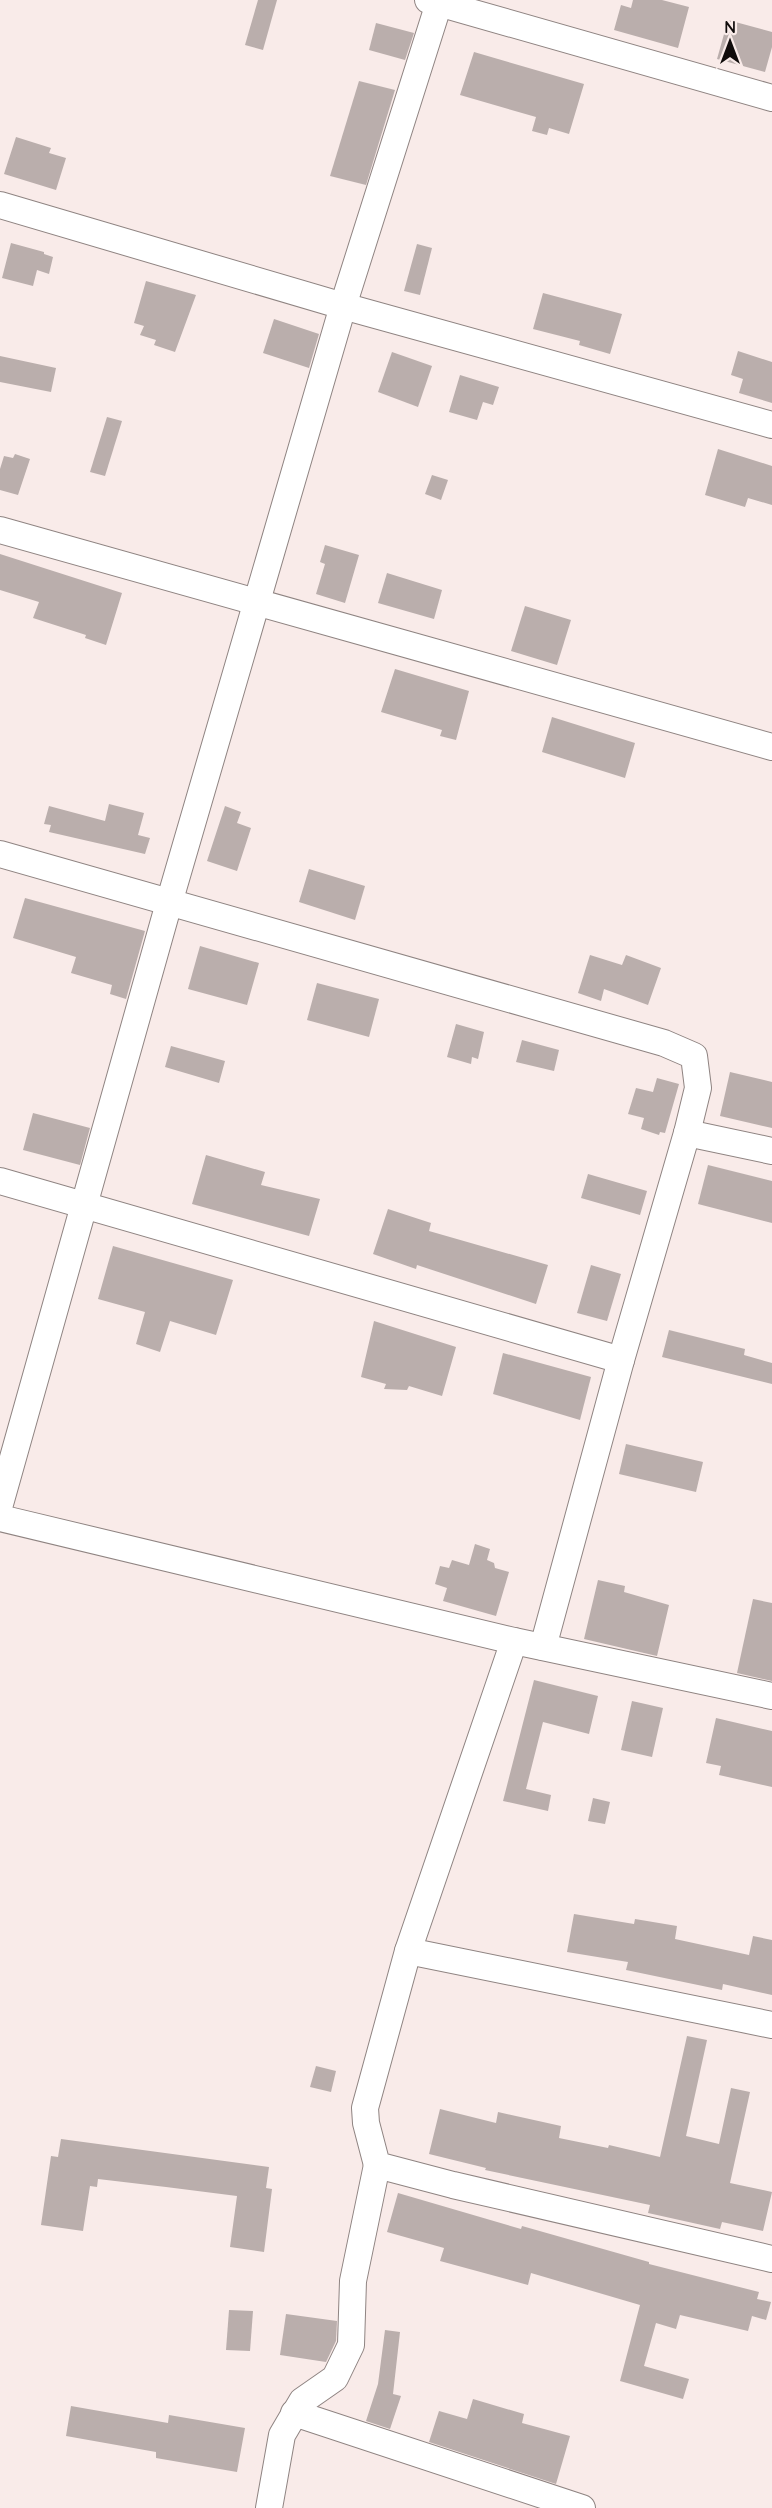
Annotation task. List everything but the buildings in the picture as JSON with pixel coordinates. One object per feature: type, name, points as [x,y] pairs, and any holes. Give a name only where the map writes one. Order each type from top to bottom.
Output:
[{"type":"street","points":[[0,1504],[169,903],[343,306],[436,1],[772,98]]},
{"type":"street","points":[[0,205],[343,306],[772,425]]},
{"type":"street","points":[[0,530],[772,747]]},
{"type":"street","points":[[0,854],[652,1039],[694,1056],[698,1088],[687,1133],[621,1360],[543,1647]]},
{"type":"street","points":[[687,1133],[772,1150]]},
{"type":"street","points":[[0,1181],[621,1360]]},
{"type":"street","points":[[0,1518],[514,1641],[772,1696]]},
{"type":"street","points":[[270,2508],[274,2492],[276,2456],[282,2435],[302,2402],[334,2378],[351,2345],[353,2281],[377,2165],[366,2123],[365,2108],[408,1951],[514,1641]]},
{"type":"street","points":[[408,1951],[772,2025]]},
{"type":"street","points":[[377,2165],[453,2185],[772,2259]]},
{"type":"street","points":[[294,2413],[582,2508]]}]
